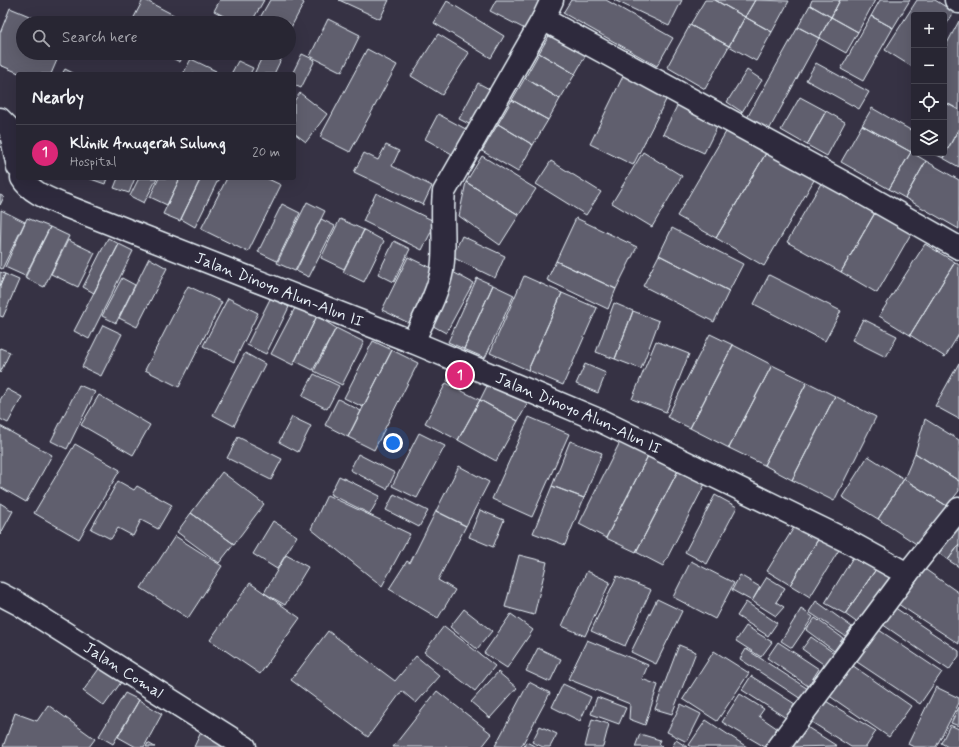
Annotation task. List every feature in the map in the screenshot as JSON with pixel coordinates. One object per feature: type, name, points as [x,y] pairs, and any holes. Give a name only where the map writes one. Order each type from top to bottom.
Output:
[{"type":"street","points":[[413,342],[439,282],[442,270],[444,233],[442,206],[444,192],[548,10],[959,248]]},
{"type":"street","points":[[0,119],[10,129],[16,158]]},
{"type":"street","name":"Jalan Dinoyo Alun-Alun II","points":[[24,180],[37,192],[63,205],[413,342],[601,421],[842,538],[908,574]]},
{"type":"street","points":[[778,747],[908,574],[959,509]]},
{"type":"street","name":"Jalan Comal","points":[[0,594],[19,604],[245,747]]},
{"type":"building","points":[[143,0],[145,0],[176,16],[135,16]]},
{"type":"building","points":[[220,0],[264,0],[255,16],[224,16],[214,11]]},
{"type":"building","points":[[270,0],[300,0],[304,3],[296,18],[296,16],[261,16]]},
{"type":"building","points":[[339,0],[389,0],[380,19]]},
{"type":"building","points":[[496,0],[540,0],[525,29],[490,11]]},
{"type":"building","points":[[571,0],[606,0],[673,38],[657,66],[563,13]]},
{"type":"building","points":[[614,0],[682,0],[669,26]]},
{"type":"building","points":[[705,0],[715,0],[745,17],[729,46],[690,25]]},
{"type":"building","points":[[715,0],[755,0],[745,17]]},
{"type":"building","points":[[755,0],[789,1],[772,32],[745,17]]},
{"type":"building","points":[[812,0],[840,0],[831,17],[810,5]]},
{"type":"building","points":[[840,0],[875,0],[858,32],[831,17]]},
{"type":"building","points":[[880,0],[910,0],[893,28],[871,16]]},
{"type":"building","points":[[917,0],[935,0],[954,12],[947,23],[947,12],[911,12],[911,66],[885,50]]},
{"type":"building","points":[[447,1],[504,36],[491,58],[434,23]]},
{"type":"building","points":[[810,5],[831,17],[819,38],[798,27]]},
{"type":"building","points":[[10,8],[29,16],[16,16],[16,60],[57,60],[52,72],[16,72],[0,65],[0,33]]},
{"type":"building","points":[[871,16],[893,28],[863,81],[841,69]]},
{"type":"building","points":[[745,17],[772,32],[756,61],[729,46]]},
{"type":"building","points":[[831,17],[858,32],[846,53],[819,38]]},
{"type":"building","points":[[328,19],[360,35],[342,72],[310,56]]},
{"type":"building","points":[[959,21],[959,110],[947,104],[947,43]]},
{"type":"building","points":[[690,25],[729,46],[705,89],[667,67]]},
{"type":"building","points":[[554,27],[590,48],[575,74],[539,53]]},
{"type":"building","points":[[798,27],[819,38],[769,130],[747,118]]},
{"type":"building","points":[[438,34],[469,53],[442,95],[411,76]]},
{"type":"building","points":[[367,49],[397,65],[350,152],[320,137]]},
{"type":"building","points":[[539,53],[575,74],[560,99],[525,78]]},
{"type":"building","points":[[302,54],[315,60],[301,88],[296,86],[296,72],[293,72]]},
{"type":"building","points":[[190,60],[216,71],[216,72],[184,72]]},
{"type":"building","points":[[261,60],[281,60],[275,72],[255,72]]},
{"type":"building","points":[[238,61],[253,68],[251,72],[232,72]]},
{"type":"building","points":[[816,63],[869,92],[859,109],[806,80]]},
{"type":"building","points":[[65,69],[71,72],[63,72]]},
{"type":"building","points":[[626,70],[670,92],[633,165],[590,144]]},
{"type":"building","points":[[747,70],[762,80],[742,112],[727,102]]},
{"type":"building","points":[[525,78],[560,99],[548,120],[512,100]]},
{"type":"building","points":[[478,83],[497,93],[479,129],[459,119]]},
{"type":"building","points":[[300,93],[327,114],[306,142],[296,134],[296,98]]},
{"type":"building","points":[[800,97],[826,111],[807,145],[781,130]]},
{"type":"building","points":[[512,100],[548,120],[533,145],[498,124]]},
{"type":"building","points":[[680,100],[721,119],[704,153],[663,134]]},
{"type":"building","points":[[947,103],[959,110],[959,128],[947,150]]},
{"type":"building","points":[[872,108],[911,130],[911,152],[862,125]]},
{"type":"building","points":[[826,111],[845,122],[827,156],[807,145]]},
{"type":"building","points":[[438,114],[475,134],[461,159],[425,139]]},
{"type":"building","points":[[498,124],[533,145],[518,172],[482,151]]},
{"type":"building","points":[[730,125],[769,148],[716,238],[677,216]]},
{"type":"building","points":[[862,125],[911,152],[889,189],[841,162]]},
{"type":"building","points":[[959,128],[959,167],[943,158],[944,156],[947,156],[947,150]]},
{"type":"building","points":[[386,145],[399,151],[392,166],[432,186],[423,205],[354,172],[364,153],[378,160]]},
{"type":"building","points":[[769,148],[817,175],[764,266],[716,238]]},
{"type":"building","points":[[643,152],[682,176],[652,227],[612,203]]},
{"type":"building","points":[[911,152],[911,156],[918,156],[926,161],[905,198],[889,189]]},
{"type":"building","points":[[482,156],[536,189],[519,215],[466,182]]},
{"type":"building","points":[[551,161],[601,192],[586,215],[536,184]]},
{"type":"building","points":[[926,161],[959,180],[959,229],[905,198]]},
{"type":"building","points":[[827,173],[880,204],[841,272],[787,242]]},
{"type":"building","points":[[94,180],[106,180],[105,184]]},
{"type":"building","points":[[117,180],[134,180],[129,193],[114,188]]},
{"type":"building","points":[[138,180],[156,180],[144,203],[130,196]]},
{"type":"building","points":[[158,180],[179,180],[167,205],[150,197]]},
{"type":"building","points":[[179,180],[200,180],[180,221],[163,214]]},
{"type":"building","points":[[200,180],[218,180],[195,227],[181,219]]},
{"type":"building","points":[[226,180],[270,180],[281,185],[248,252],[201,229]]},
{"type":"building","points":[[466,182],[519,215],[500,245],[459,216]]},
{"type":"building","points":[[376,193],[436,222],[422,250],[363,221]]},
{"type":"building","points":[[0,195],[4,197],[0,205]]},
{"type":"building","points":[[307,202],[325,211],[295,271],[277,263]]},
{"type":"building","points":[[282,204],[300,213],[277,261],[258,252]]},
{"type":"building","points":[[880,204],[916,225],[877,293],[841,272]]},
{"type":"building","points":[[1,210],[25,222],[2,269],[0,268]]},
{"type":"building","points":[[27,218],[50,227],[25,276],[5,267]]},
{"type":"building","points":[[576,218],[637,247],[616,289],[556,261]]},
{"type":"building","points":[[321,219],[335,226],[309,277],[296,271]]},
{"type":"building","points":[[340,219],[364,230],[344,269],[321,258]]},
{"type":"building","points":[[50,227],[69,236],[44,287],[25,278]]},
{"type":"building","points":[[672,228],[743,264],[729,291],[659,255]]},
{"type":"building","points":[[364,230],[384,241],[364,282],[343,272]]},
{"type":"building","points":[[462,236],[505,256],[495,278],[452,257]]},
{"type":"building","points":[[108,238],[119,244],[94,293],[83,287]]},
{"type":"building","points":[[68,240],[95,253],[78,287],[51,274]]},
{"type":"building","points":[[394,241],[410,249],[394,282],[378,274]]},
{"type":"building","points":[[119,244],[133,251],[89,339],[74,331]]},
{"type":"building","points":[[925,244],[955,262],[910,335],[879,316]]},
{"type":"building","points":[[659,255],[729,291],[714,322],[643,286]]},
{"type":"building","points":[[408,257],[439,272],[413,325],[382,310]]},
{"type":"building","points":[[149,258],[167,268],[137,327],[119,318]]},
{"type":"building","points":[[556,261],[616,289],[608,309],[547,280]]},
{"type":"building","points":[[955,262],[959,265],[959,334],[945,357],[910,335]]},
{"type":"building","points":[[451,271],[473,283],[446,333],[424,321]]},
{"type":"building","points":[[0,272],[5,274],[0,286]]},
{"type":"building","points":[[5,274],[19,280],[3,317],[0,316],[0,286]]},
{"type":"building","points":[[769,275],[841,311],[825,341],[754,304]]},
{"type":"building","points":[[524,276],[562,293],[528,370],[490,353]]},
{"type":"building","points":[[122,278],[135,285],[116,323],[102,316]]},
{"type":"building","points":[[477,278],[493,285],[464,349],[448,342]]},
{"type":"building","points":[[493,285],[514,295],[485,358],[464,349]]},
{"type":"building","points":[[188,286],[222,302],[179,387],[145,370]]},
{"type":"building","points":[[562,293],[597,308],[563,385],[528,370]]},
{"type":"building","points":[[271,297],[289,307],[266,354],[247,345]]},
{"type":"building","points":[[228,298],[258,313],[234,362],[203,346]]},
{"type":"building","points":[[614,303],[633,311],[615,359],[596,352]]},
{"type":"building","points":[[296,306],[317,316],[293,365],[271,354]]},
{"type":"building","points":[[633,311],[659,321],[641,369],[615,359]]},
{"type":"building","points":[[317,316],[336,328],[313,370],[295,361]]},
{"type":"building","points":[[863,319],[897,336],[886,357],[852,340]]},
{"type":"building","points":[[103,325],[122,334],[101,376],[82,367]]},
{"type":"building","points":[[336,328],[364,342],[342,385],[314,371]]},
{"type":"building","points":[[710,334],[733,345],[690,428],[667,417]]},
{"type":"building","points":[[373,341],[392,350],[363,407],[344,398]]},
{"type":"building","points":[[656,341],[689,354],[666,412],[632,399]]},
{"type":"building","points":[[733,345],[772,365],[729,448],[690,428]]},
{"type":"building","points":[[0,348],[10,352],[0,373]]},
{"type":"building","points":[[392,350],[418,363],[374,450],[348,437]]},
{"type":"building","points":[[245,353],[265,364],[234,426],[213,415]]},
{"type":"building","points":[[456,361],[472,369],[463,388],[447,381]]},
{"type":"building","points":[[959,363],[959,419],[935,406]]},
{"type":"building","points":[[585,364],[606,373],[598,393],[576,384]]},
{"type":"building","points":[[772,365],[807,382],[764,465],[729,448]]},
{"type":"building","points":[[314,374],[339,386],[327,409],[302,396]]},
{"type":"building","points":[[490,380],[529,401],[518,421],[480,400]]},
{"type":"building","points":[[807,382],[835,396],[792,480],[764,465]]},
{"type":"building","points":[[446,383],[480,400],[458,440],[425,423]]},
{"type":"building","points":[[79,385],[95,392],[67,449],[51,441]]},
{"type":"building","points":[[7,389],[22,397],[8,423],[0,419],[0,400]]},
{"type":"building","points":[[99,395],[150,425],[133,455],[81,425]]},
{"type":"building","points":[[835,396],[876,417],[834,501],[792,480]]},
{"type":"building","points":[[338,399],[361,411],[348,437],[325,425]]},
{"type":"building","points":[[480,400],[518,421],[496,461],[458,440]]},
{"type":"building","points":[[292,417],[311,426],[298,452],[279,442]]},
{"type":"building","points":[[529,417],[569,434],[532,517],[492,499]]},
{"type":"building","points":[[925,419],[959,440],[959,481],[915,453]]},
{"type":"building","points":[[0,426],[52,455],[26,502],[0,487]]},
{"type":"building","points":[[419,433],[445,446],[417,498],[392,486]]},
{"type":"building","points":[[624,434],[652,448],[606,538],[579,524]]},
{"type":"building","points":[[238,437],[282,459],[271,480],[227,458]]},
{"type":"building","points":[[570,441],[602,453],[584,498],[552,486]]},
{"type":"building","points":[[75,444],[120,470],[79,539],[34,513]]},
{"type":"building","points":[[652,448],[682,463],[636,552],[606,538]]},
{"type":"building","points":[[915,453],[959,481],[959,491],[947,506],[904,479]]},
{"type":"building","points":[[358,454],[395,473],[387,489],[350,470]]},
{"type":"building","points":[[868,456],[904,479],[878,519],[842,497]]},
{"type":"building","points":[[682,463],[709,476],[663,566],[636,552]]},
{"type":"building","points":[[459,466],[489,482],[466,526],[436,511]]},
{"type":"building","points":[[222,472],[264,504],[234,544],[191,513]]},
{"type":"building","points":[[339,476],[380,496],[370,514],[330,494]]},
{"type":"building","points":[[904,479],[947,506],[921,547],[878,519]]},
{"type":"building","points":[[118,481],[134,490],[137,486],[172,505],[158,529],[141,520],[133,536],[118,528],[111,539],[91,529]]},
{"type":"building","points":[[552,486],[584,498],[565,545],[533,533]]},
{"type":"building","points":[[394,494],[428,511],[419,527],[386,510]]},
{"type":"building","points":[[327,495],[410,534],[382,586],[311,529]]},
{"type":"building","points":[[715,495],[737,507],[707,564],[685,552]]},
{"type":"building","points":[[0,503],[13,511],[0,535]]},
{"type":"building","points":[[480,510],[504,520],[493,547],[469,537]]},
{"type":"building","points":[[436,511],[466,526],[438,580],[455,590],[438,618],[389,589],[407,561],[410,563]]},
{"type":"building","points":[[191,513],[234,544],[219,563],[177,532]]},
{"type":"building","points":[[273,521],[297,536],[277,569],[253,554]]},
{"type":"building","points":[[959,521],[959,545],[948,560],[932,548]]},
{"type":"building","points":[[796,524],[819,538],[790,585],[767,571]]},
{"type":"building","points":[[175,536],[222,566],[188,618],[141,588]]},
{"type":"building","points":[[819,538],[839,550],[810,597],[790,585]]},
{"type":"building","points":[[959,545],[959,567],[948,560]]},
{"type":"building","points":[[858,549],[881,562],[845,614],[825,603]]},
{"type":"building","points":[[286,555],[308,567],[285,605],[264,593]]},
{"type":"building","points":[[519,555],[547,562],[534,615],[505,607]]},
{"type":"building","points":[[691,561],[734,583],[715,619],[673,597]]},
{"type":"building","points":[[881,562],[895,571],[859,624],[845,614]]},
{"type":"building","points":[[919,565],[959,593],[959,644],[895,602]]},
{"type":"building","points":[[587,571],[610,582],[585,636],[562,626]]},
{"type":"building","points":[[740,575],[760,587],[752,601],[732,590]]},
{"type":"building","points":[[617,576],[651,590],[625,646],[591,631]]},
{"type":"building","points":[[767,577],[785,588],[776,602],[784,607],[776,616],[752,601]]},
{"type":"building","points":[[250,583],[300,618],[260,674],[210,640]]},
{"type":"building","points":[[657,599],[682,611],[656,664],[631,652]]},
{"type":"building","points":[[816,601],[852,627],[845,636],[809,612]]},
{"type":"building","points":[[746,602],[777,623],[768,636],[737,616]]},
{"type":"building","points":[[891,605],[959,651],[959,656],[949,670],[879,622]]},
{"type":"building","points":[[464,609],[492,631],[477,649],[450,627]]},
{"type":"building","points":[[801,609],[813,617],[792,648],[781,641]]},
{"type":"building","points":[[511,614],[533,630],[507,668],[484,653]]},
{"type":"building","points":[[815,618],[843,638],[834,651],[806,630]]},
{"type":"building","points":[[444,626],[495,666],[475,691],[424,652]]},
{"type":"building","points":[[746,626],[772,642],[761,657],[736,641]]},
{"type":"building","points":[[876,628],[942,672],[920,704],[854,660]]},
{"type":"building","points":[[328,631],[395,681],[416,656],[440,676],[416,703],[402,691],[368,737],[291,680]]},
{"type":"building","points":[[811,637],[834,653],[826,666],[802,649]]},
{"type":"building","points":[[587,640],[648,665],[642,679],[658,685],[645,725],[629,719],[630,704],[568,679]]},
{"type":"building","points":[[778,642],[819,669],[808,686],[767,658]]},
{"type":"building","points":[[679,645],[696,652],[672,714],[655,709]]},
{"type":"building","points":[[538,648],[561,659],[550,682],[526,671]]},
{"type":"building","points":[[746,649],[808,689],[801,699],[740,659]]},
{"type":"building","points":[[714,651],[749,673],[717,721],[683,699]]},
{"type":"building","points":[[849,663],[911,706],[889,737],[828,695]]},
{"type":"building","points":[[101,666],[122,681],[104,706],[83,691]]},
{"type":"building","points":[[498,672],[517,688],[490,718],[471,702]]},
{"type":"building","points":[[751,676],[795,704],[786,718],[742,690]]},
{"type":"building","points":[[529,682],[550,693],[521,747],[495,746]]},
{"type":"building","points":[[563,684],[591,697],[580,721],[552,707]]},
{"type":"building","points":[[936,687],[959,698],[959,703],[936,747],[914,747],[908,744]]},
{"type":"building","points":[[437,691],[492,734],[482,747],[393,747]]},
{"type":"building","points":[[125,693],[139,700],[113,744],[99,736]]},
{"type":"building","points":[[740,694],[764,709],[759,716],[778,729],[765,747],[722,722]]},
{"type":"building","points":[[597,697],[626,708],[619,724],[591,714]]},
{"type":"building","points":[[819,697],[876,731],[866,747],[851,747],[805,718]]},
{"type":"building","points":[[139,700],[162,714],[144,747],[136,747],[118,737]]},
{"type":"building","points":[[681,704],[701,714],[687,742],[667,732]]},
{"type":"building","points":[[48,705],[95,739],[89,747],[3,747],[15,713],[37,721]]},
{"type":"building","points":[[959,707],[959,726],[951,723]]},
{"type":"building","points":[[592,719],[609,724],[603,747],[585,747]]},
{"type":"building","points":[[706,720],[747,747],[692,747],[689,745]]},
{"type":"building","points":[[799,722],[837,746],[792,747]]},
{"type":"building","points":[[950,725],[959,729],[959,747],[948,747],[941,743]]},
{"type":"building","points":[[540,726],[557,734],[550,747],[543,747],[532,742]]},
{"type":"building","points":[[201,732],[230,747],[194,747]]},
{"type":"building","points":[[640,734],[660,740],[658,744],[662,747],[635,747]]},
{"type":"building","points":[[676,740],[687,747],[672,747]]},
{"type":"building","points":[[526,742],[537,747],[524,747]]},
{"type":"building","points":[[148,743],[155,747],[146,747]]},
{"type":"place","name":"Klinik Anugerah Sulung","points":[[460,375]]}]
